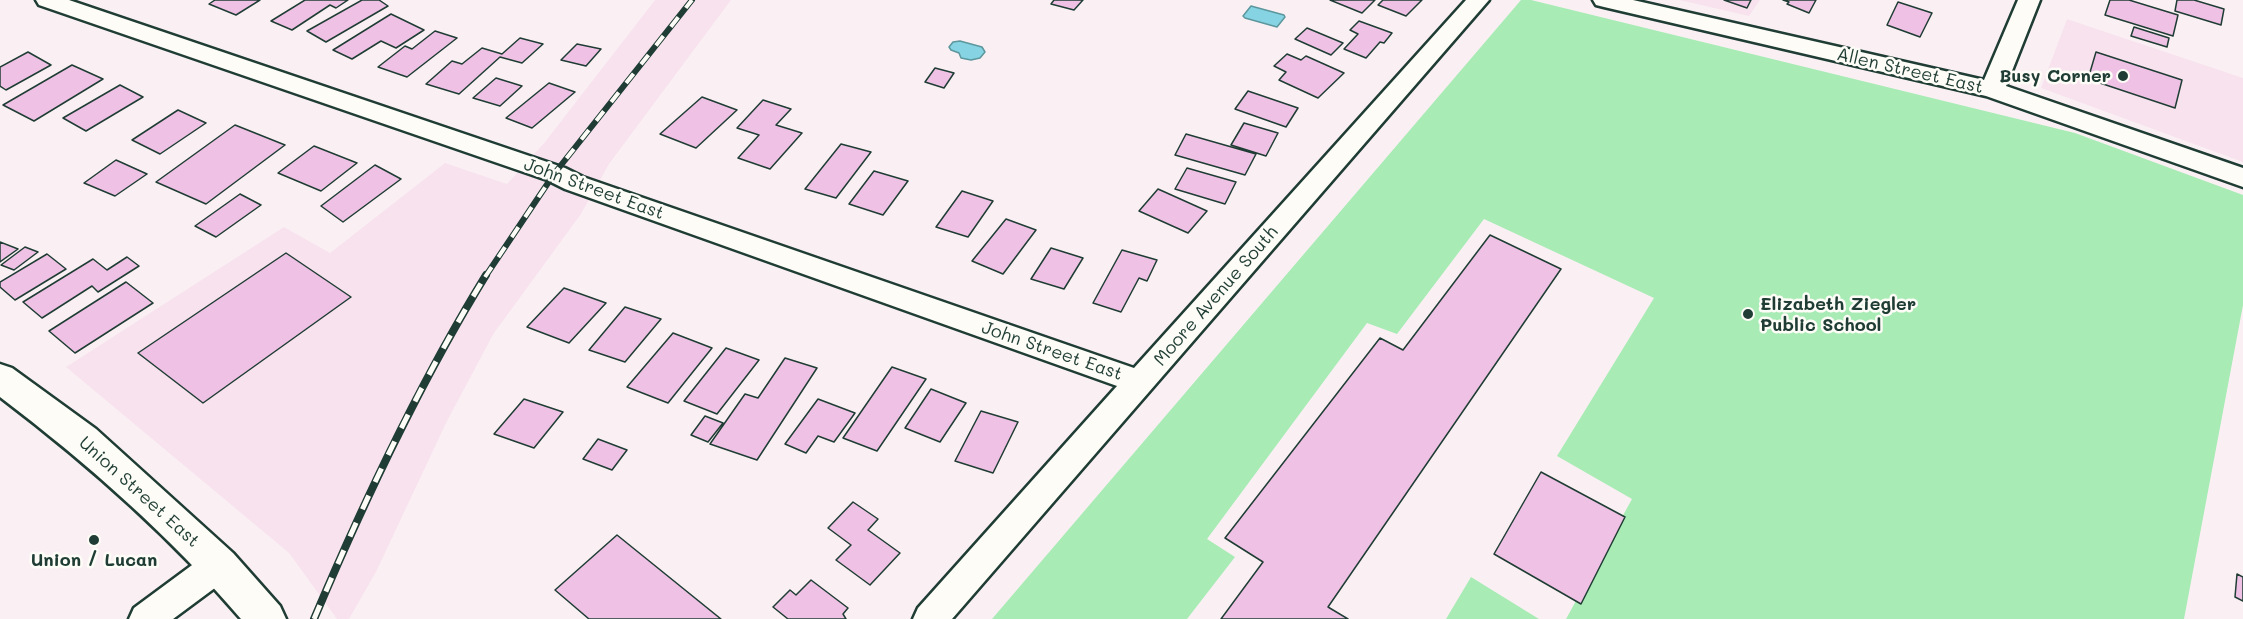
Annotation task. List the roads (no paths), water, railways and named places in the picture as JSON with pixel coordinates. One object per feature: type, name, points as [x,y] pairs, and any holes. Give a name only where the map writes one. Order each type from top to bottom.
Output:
[{"type":"street","name":"John Street East","points":[[47,0],[556,174],[574,183],[1140,382]]},
{"type":"street","name":"Moore Avenue South","points":[[930,619],[1478,0]]},
{"type":"street","name":"Allen Street East","points":[[1604,0],[1992,90],[2243,178]]},
{"type":"street","points":[[1992,90],[2029,0]]},
{"type":"street","name":"Union Street East","points":[[0,378],[83,440],[219,565],[266,619]]},
{"type":"street","points":[[146,619],[219,565]]},
{"type":"water","points":[[1251,6],[1285,17],[1277,27],[1245,18],[1243,16]]},
{"type":"water","points":[[960,41],[982,47],[985,52],[980,58],[971,60],[961,58],[959,53],[949,47],[953,42]]},
{"type":"railway","points":[[485,277],[554,174],[692,0]]},
{"type":"railway","points":[[314,619],[415,401],[486,275]]},
{"type":"place","name":"Busy Corner","points":[[2123,76]]},
{"type":"place","name":"Elizabeth Ziegler Public School","points":[[1748,314]]},
{"type":"place","name":"Union / Lucan","points":[[94,540]]}]
